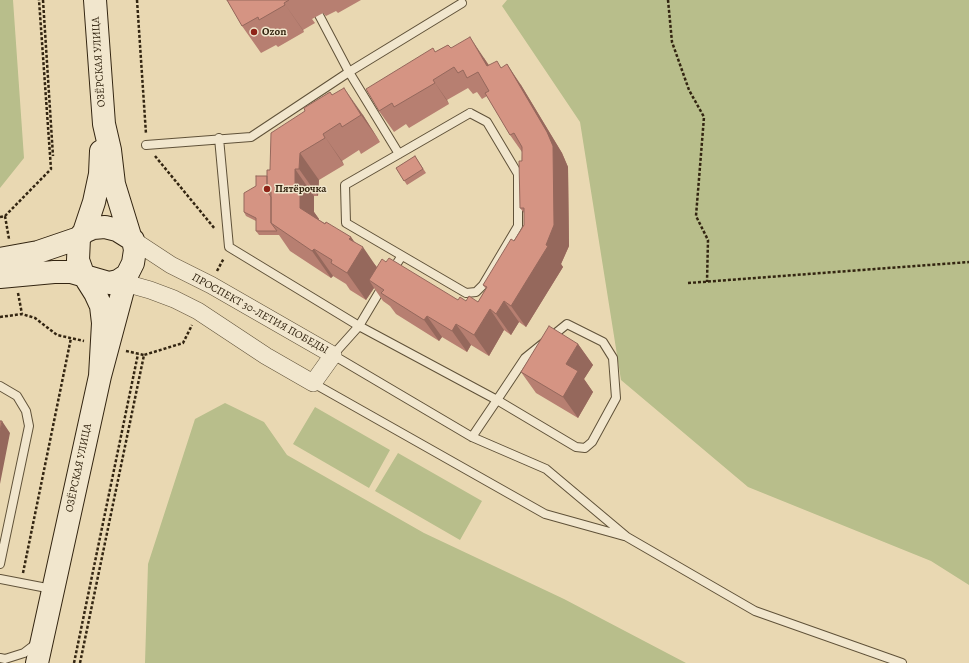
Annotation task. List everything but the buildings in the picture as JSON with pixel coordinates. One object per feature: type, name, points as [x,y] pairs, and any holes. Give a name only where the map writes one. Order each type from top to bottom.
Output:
[{"type":"main road","name":"ОЗЁРСКАЯ УЛИЦА","points":[[81,235],[94,202],[100,174],[104,124],[95,0]]},
{"type":"main road","name":"ОЗЁРСКАЯ УЛИЦА","points":[[104,124],[110,150],[114,184],[131,238]]},
{"type":"main road","points":[[0,258],[38,252],[105,227],[117,230],[131,238],[135,250],[133,263],[123,280],[105,346]]},
{"type":"main road","points":[[81,235],[78,260],[83,274],[101,306],[105,346]]},
{"type":"main road","points":[[0,278],[54,272],[83,274],[95,280],[109,283],[123,280]]},
{"type":"main road","name":"ОЗЁРСКАЯ УЛИЦА","points":[[37,663],[100,376],[105,346]]},
{"type":"street","name":"ПРОСПЕКТ 30-ЛЕТИЯ ПОБЕДЫ","points":[[131,238],[171,265],[333,355],[313,383]]},
{"type":"street","points":[[123,280],[168,297],[198,311],[266,356],[313,383]]},
{"type":"lane","points":[[146,145],[219,138],[251,137],[349,72],[462,4]]},
{"type":"lane","points":[[319,16],[349,72],[399,154]]},
{"type":"lane","points":[[470,113],[487,122],[518,174],[518,226],[483,285],[476,292],[466,293],[401,257],[346,223],[346,184],[470,113]]},
{"type":"lane","points":[[219,138],[229,247],[359,326],[496,400],[576,447],[585,448],[592,442],[616,398],[613,358],[602,342],[567,324],[525,358],[496,400],[472,437]]},
{"type":"lane","points":[[401,257],[359,326],[333,355],[472,437],[546,469],[627,537],[755,611],[902,663]]},
{"type":"lane","points":[[313,383],[545,514],[627,537]]},
{"type":"lane","points":[[0,386],[17,396],[26,411],[29,426],[0,564]]},
{"type":"lane","points":[[0,579],[53,590]]},
{"type":"lane","points":[[0,658],[5,659],[24,652],[42,639]]},
{"type":"path","points":[[0,217],[5,216],[51,169],[39,0]]},
{"type":"path","points":[[43,0],[53,156]]},
{"type":"path","points":[[137,0],[146,145],[229,247],[211,286]]},
{"type":"path","points":[[668,0],[672,42],[689,90],[704,117],[696,216],[708,240],[707,282]]},
{"type":"path","points":[[688,283],[969,262]]},
{"type":"path","points":[[0,317],[22,314],[35,318],[57,335],[144,355],[183,343],[198,311]]},
{"type":"path","points":[[21,583],[71,338]]},
{"type":"path","points":[[74,663],[138,354]]},
{"type":"path","points":[[80,663],[144,355]]},
{"type":"green space","points":[[0,0],[13,0],[24,158],[0,188]]},
{"type":"green space","points":[[507,0],[969,0],[969,585],[931,561],[748,487],[621,380],[580,122],[502,6]]},
{"type":"green space","points":[[225,403],[264,422],[287,455],[424,533],[564,599],[686,663],[145,663],[148,564],[195,419]]},
{"type":"green space","points":[[315,407],[390,450],[369,488],[293,444]]},
{"type":"green space","points":[[398,453],[482,501],[460,540],[375,491]]},
{"type":"place","name":"Ozon","points":[[254,32]]},
{"type":"place","name":"Пятёрочка","points":[[267,189]]}]
